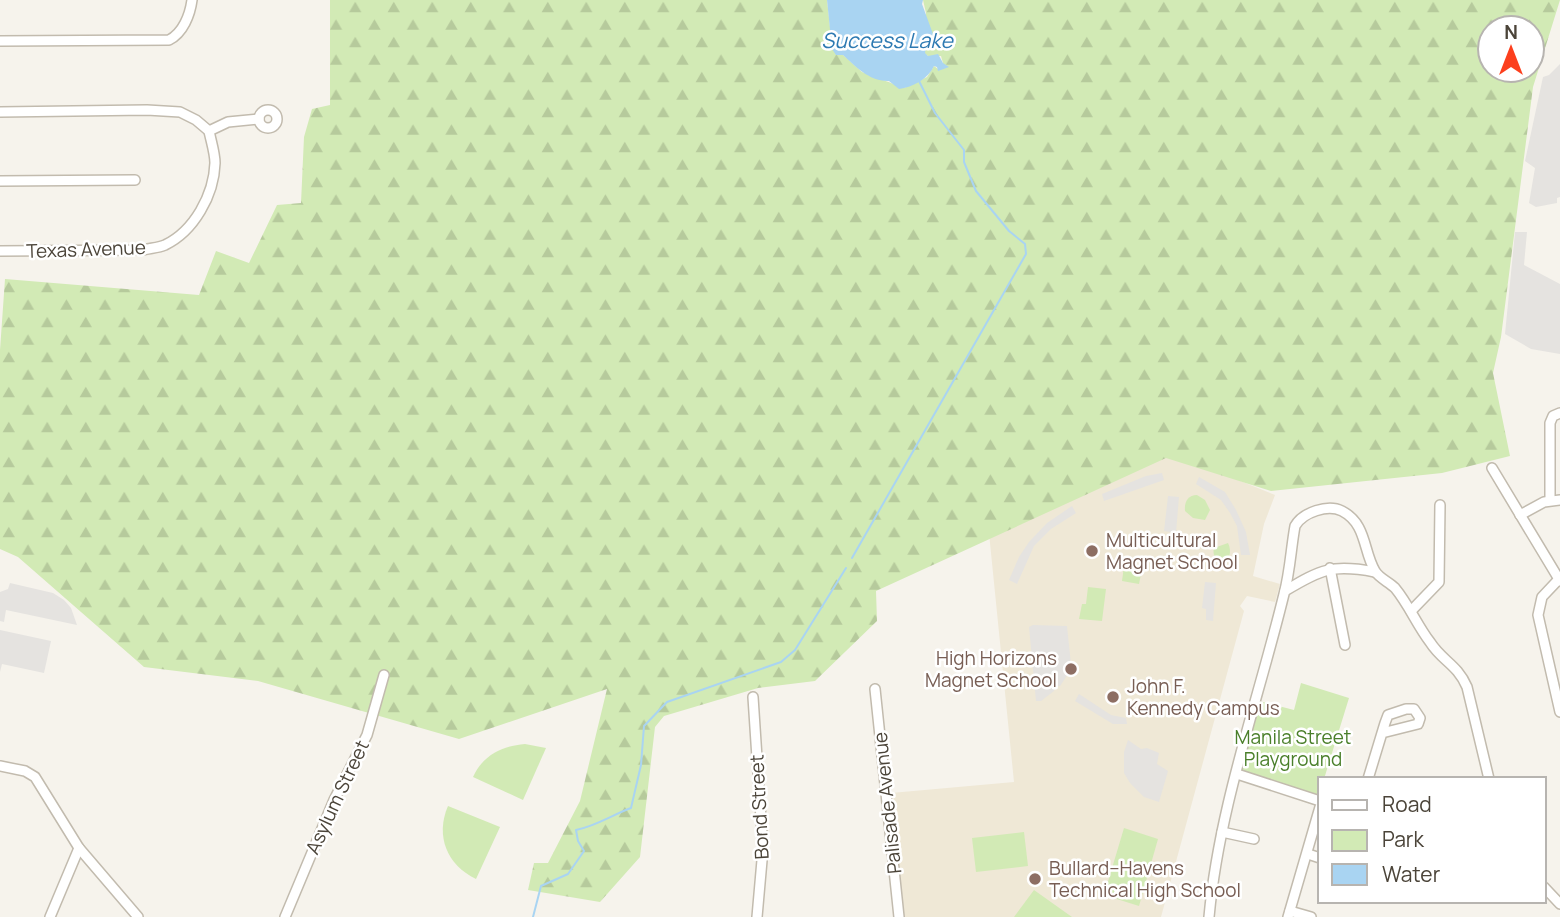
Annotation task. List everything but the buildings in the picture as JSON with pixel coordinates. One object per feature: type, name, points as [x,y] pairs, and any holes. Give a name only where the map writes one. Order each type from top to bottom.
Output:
[{"type":"street","points":[[0,41],[169,40],[184,24],[192,0]]},
{"type":"street","points":[[0,112],[180,112],[209,131],[228,122],[259,119]]},
{"type":"street","name":"Texas Avenue","points":[[0,251],[143,250],[164,246],[199,215],[210,190],[215,162],[209,131]]},
{"type":"street","points":[[0,181],[135,180]]},
{"type":"street","points":[[1520,516],[1555,500],[1550,424],[1553,416],[1560,413]]},
{"type":"street","points":[[1492,468],[1559,580],[1542,597],[1538,615],[1560,712]]},
{"type":"street","points":[[1410,611],[1439,582],[1440,505]]},
{"type":"street","points":[[1209,917],[1213,875],[1222,832],[1285,591],[1295,526],[1300,518],[1327,509],[1340,510],[1352,518],[1360,528],[1375,572]]},
{"type":"street","points":[[1285,591],[1330,568],[1350,567],[1375,572],[1393,586],[1432,646],[1461,673],[1488,777]]},
{"type":"street","points":[[1330,568],[1345,645]]},
{"type":"street","name":"Asylum Street","points":[[285,917],[334,800],[367,735],[384,676]]},
{"type":"street","name":"Palisade Avenue","points":[[875,689],[899,917]]},
{"type":"street","name":"Bond Street","points":[[753,697],[763,849],[757,917]]},
{"type":"street","points":[[1369,777],[1382,733]]},
{"type":"street","points":[[0,766],[24,771],[35,777],[79,848],[138,917]]},
{"type":"street","points":[[1237,774],[1318,799]]},
{"type":"street","points":[[1311,917],[1289,914],[1318,815]]},
{"type":"street","points":[[1222,832],[1254,839]]},
{"type":"street","points":[[50,917],[79,848]]},
{"type":"street","points":[[1308,854],[1318,857]]},
{"type":"street","points":[[1546,889],[1560,904]]},
{"type":"shaded area","points":[[1560,64],[1560,197],[1557,198],[1557,203],[1536,207],[1529,203],[1535,168],[1525,161],[1542,84],[1546,84],[1546,76]]},
{"type":"shaded area","points":[[1515,232],[1527,232],[1524,265],[1560,284],[1560,354],[1531,349],[1505,334]]},
{"type":"shaded area","name":"John F. Kennedy Campus","points":[[1169,452],[1275,495],[1264,524],[1253,576],[1280,584],[1275,602],[1247,596],[1240,606],[1244,611],[1161,917],[903,917],[891,793],[1014,782],[989,533]]},
{"type":"shaded area","points":[[1162,473],[1164,480],[1104,501],[1102,494],[1146,476]]},
{"type":"shaded area","points":[[1199,477],[1225,492],[1246,532],[1250,555],[1241,555],[1237,526],[1230,513],[1221,500],[1196,484]]},
{"type":"shaded area","points":[[1168,496],[1179,497],[1176,533],[1164,531]]},
{"type":"shaded area","points":[[1072,506],[1076,513],[1051,529],[1034,546],[1017,584],[1009,580],[1029,542],[1047,523]]},
{"type":"shaded area","points":[[1205,582],[1216,583],[1213,621],[1206,620],[1206,609],[1202,608]]},
{"type":"shaded area","points":[[10,583],[53,593],[71,608],[77,625],[6,610],[4,622],[0,621],[0,592],[8,589]]},
{"type":"shaded area","points":[[1067,626],[1072,674],[1068,674],[1060,686],[1056,686],[1054,691],[1041,701],[1036,701],[1029,627]]},
{"type":"shaded area","points":[[0,630],[51,641],[44,673],[2,664],[0,672]]},
{"type":"shaded area","points":[[1079,694],[1111,715],[1126,718],[1127,724],[1113,724],[1075,701]]},
{"type":"shaded area","points":[[1128,740],[1141,749],[1147,748],[1159,753],[1157,764],[1168,771],[1159,802],[1144,797],[1124,773],[1124,752]]},
{"type":"green space","points":[[330,0],[827,0],[832,45],[862,72],[904,88],[927,77],[934,66],[938,69],[943,63],[941,56],[928,56],[924,53],[926,13],[923,0],[1560,0],[1546,45],[1546,14],[1476,14],[1476,84],[1534,84],[1501,337],[1493,373],[1510,456],[1442,473],[1271,491],[1166,458],[876,591],[877,621],[815,681],[758,688],[664,716],[655,727],[640,857],[600,902],[528,890],[534,863],[548,863],[580,801],[607,689],[459,739],[258,681],[144,667],[18,557],[0,549],[0,350],[5,279],[199,295],[216,251],[249,263],[277,205],[301,203],[304,137],[312,109],[330,105]]},
{"type":"green space","points":[[1197,495],[1205,500],[1210,510],[1205,520],[1193,518],[1185,511],[1187,500]]},
{"type":"green space","points":[[1228,543],[1230,555],[1222,564],[1215,558],[1214,548]]},
{"type":"green space","points":[[1124,566],[1142,569],[1139,584],[1122,581]]},
{"type":"green space","points":[[1088,587],[1106,589],[1102,621],[1079,619],[1082,604],[1086,604]]},
{"type":"green space","name":"Manila Street Playground","points":[[1301,683],[1349,698],[1325,777],[1318,777],[1318,796],[1246,773],[1241,769],[1259,701],[1294,710]]},
{"type":"green space","points":[[525,744],[546,748],[523,800],[473,777],[482,763],[494,753]]},
{"type":"green space","points":[[448,806],[500,827],[476,879],[458,866],[446,848],[443,828]]},
{"type":"green space","points":[[1124,828],[1158,839],[1139,906],[1104,895]]},
{"type":"green space","points":[[1024,832],[1028,866],[976,872],[972,838]]},
{"type":"green space","points":[[1034,890],[1072,917],[1014,917]]},
{"type":"water","name":"Success Lake","points":[[827,0],[923,0],[933,34],[925,53],[928,56],[938,54],[949,67],[938,71],[934,66],[920,82],[899,89],[889,81],[869,76],[843,55],[836,55],[832,49]]},
{"type":"waterway","points":[[852,558],[1026,254],[1025,244],[1009,231],[976,191],[964,162],[964,150],[935,113],[919,81]]},
{"type":"waterway","points":[[533,917],[541,886],[568,874],[584,851],[576,830],[631,808],[641,765],[644,726],[667,702],[781,662],[795,650],[846,568]]},
{"type":"place","name":"Multicultural Magnet School","points":[[1092,551]]},
{"type":"place","name":"High Horizons Magnet School","points":[[1071,669]]},
{"type":"place","name":"John F. Kennedy Campus","points":[[1113,697]]},
{"type":"place","name":"Bullard–Havens Technical High School","points":[[1035,879]]}]
